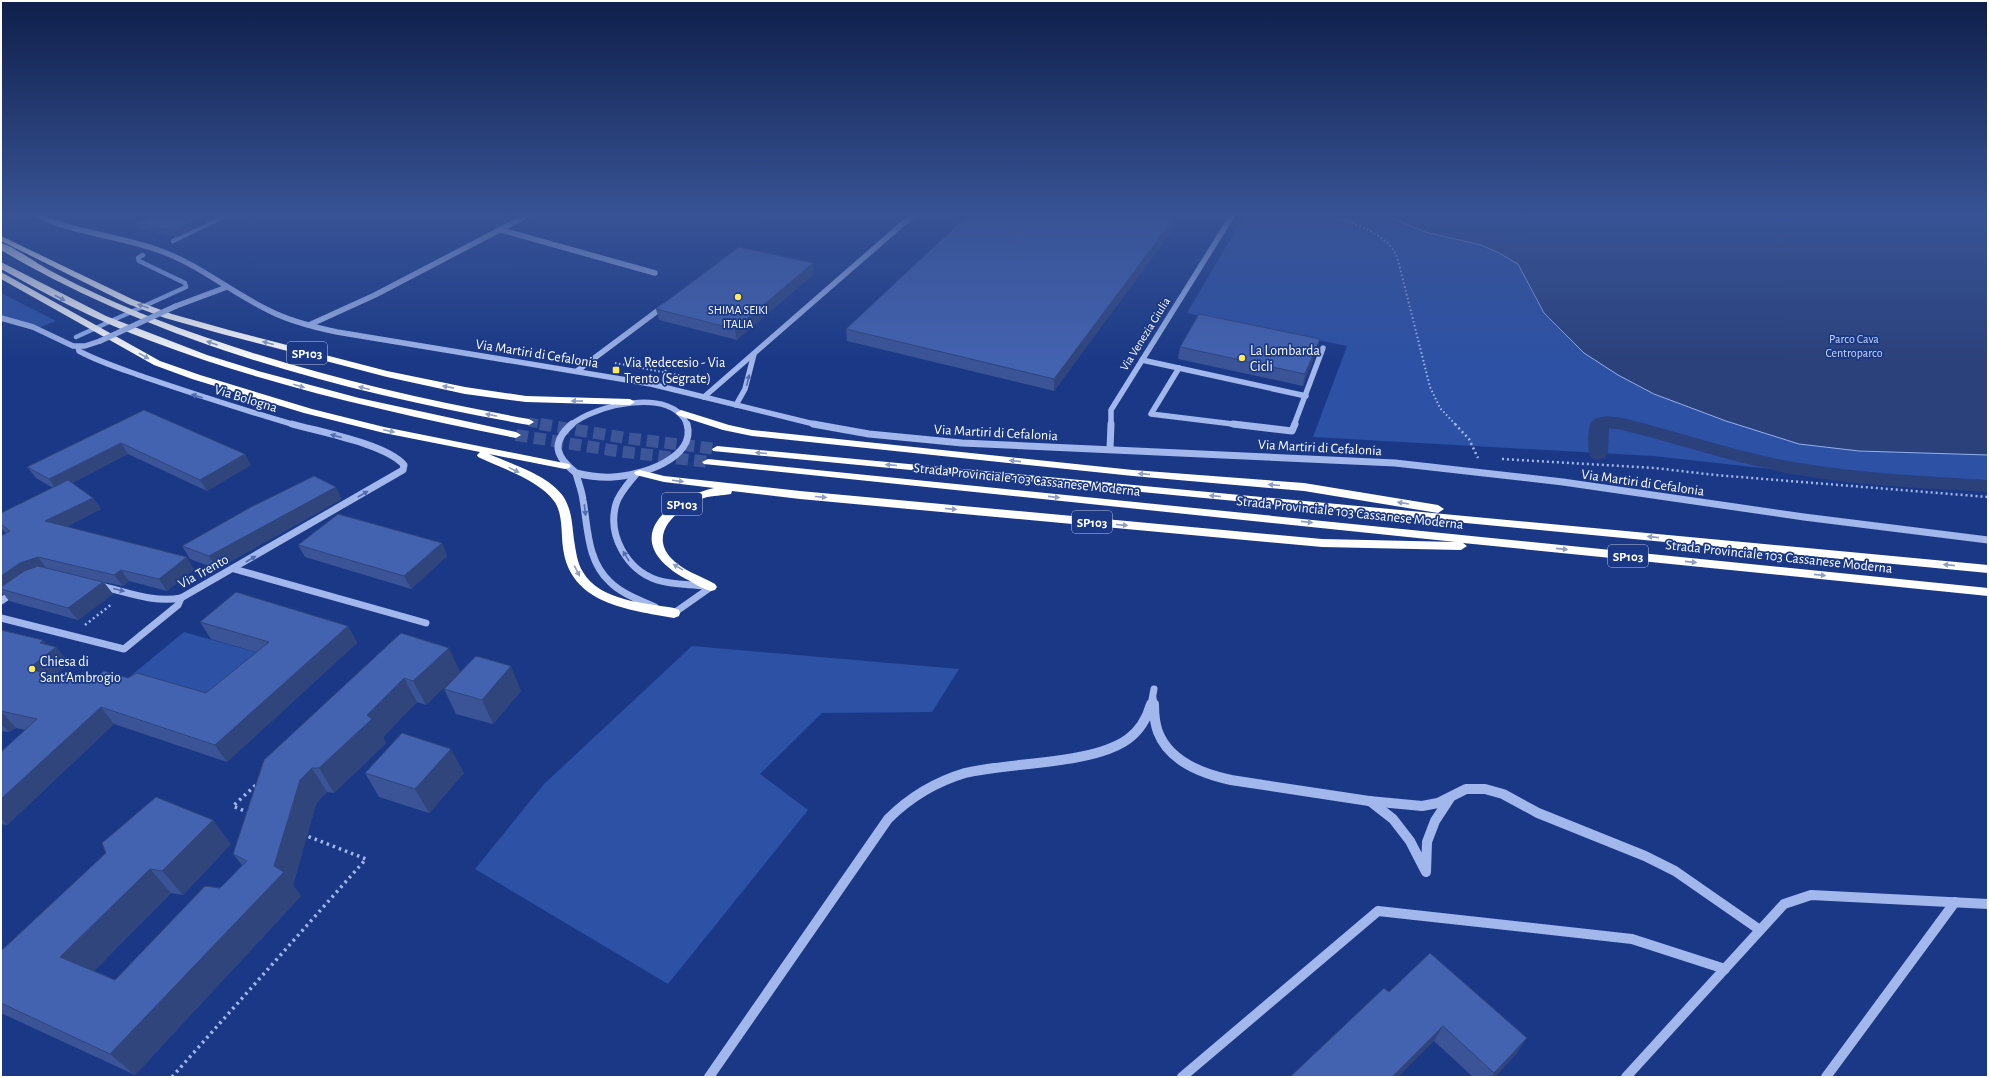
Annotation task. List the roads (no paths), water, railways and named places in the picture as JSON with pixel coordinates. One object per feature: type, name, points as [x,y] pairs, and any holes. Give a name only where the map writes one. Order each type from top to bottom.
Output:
[{"type":"highway","name":"SP103","points":[[31,263],[63,282],[119,308],[234,351],[366,389],[459,410],[529,422]]},
{"type":"highway","name":"SP103","points":[[50,263],[71,275],[132,302],[198,325],[385,374],[492,395],[535,400],[630,402]]},
{"type":"highway","name":"SP103","points":[[1,265],[69,303],[104,319],[204,357],[338,397],[516,435]]},
{"type":"highway","points":[[1,275],[157,363],[196,377],[308,411],[384,430],[565,466]]},
{"type":"highway","name":"SP103","points":[[681,414],[727,428],[759,434],[1118,471],[1304,487],[1538,525]]},
{"type":"highway","points":[[466,447],[537,481],[552,491],[559,499],[567,516],[568,544],[576,570],[582,581],[592,589],[602,595],[621,601],[674,613]]},
{"type":"highway","name":"Strada Provinciale 103 Cassanese Moderna","points":[[717,449],[1538,525],[1988,569]]},
{"type":"highway","name":"Strada Provinciale 103 Cassanese Moderna","points":[[708,462],[1988,592]]},
{"type":"highway","name":"SP103","points":[[638,473],[664,479],[800,495],[1322,543],[1545,548]]},
{"type":"highway","name":"SP103","points":[[711,586],[666,559],[658,547],[656,538],[659,527],[666,517],[677,507],[690,500],[722,491],[800,495]]},
{"type":"street","name":"Via Martiri di Cefalonia","points":[[185,263],[277,314],[309,325],[338,332],[401,343],[577,371],[704,397],[797,421],[869,434],[962,444],[1330,459],[1447,468],[1555,481],[1827,520],[1988,540]]},
{"type":"street","points":[[309,325],[375,295],[436,263]]},
{"type":"street","points":[[621,263],[656,273]]},
{"type":"street","points":[[704,397],[858,263]]},
{"type":"street","name":"Via Venezia Giulia","points":[[1110,449],[1111,410],[1202,263]]},
{"type":"street","points":[[78,347],[100,341],[176,306],[227,287]]},
{"type":"street","points":[[577,371],[667,304]]},
{"type":"street","name":"Via Bologna","points":[[1,318],[33,327],[67,345],[78,347],[79,351],[88,356],[183,392],[364,444],[397,458],[404,465],[403,470]]},
{"type":"street","points":[[1179,368],[1151,414],[1292,431],[1324,348]]},
{"type":"street","points":[[736,405],[746,389],[754,354]]},
{"type":"street","points":[[1142,360],[1306,396]]},
{"type":"street","points":[[630,402],[657,404],[670,407],[681,414],[686,418],[689,427],[689,437],[683,447],[665,462],[638,473],[602,478],[576,473],[565,466],[558,457],[557,447],[560,437],[568,427],[580,418],[596,410],[630,402]]},
{"type":"street","name":"Via Trento","points":[[90,583],[159,600],[174,600],[182,598],[403,470]]},
{"type":"street","points":[[576,473],[584,499],[592,554],[600,573],[611,584],[643,602],[674,613],[711,586]]},
{"type":"street","points":[[638,473],[618,499],[613,516],[614,528],[621,548],[628,561],[639,572],[656,580],[711,586]]},
{"type":"street","points":[[234,569],[426,624]]},
{"type":"street","points":[[1,600],[20,587]]},
{"type":"street","points":[[1,618],[124,649],[178,605],[182,598]]},
{"type":"street","points":[[709,1077],[888,819],[909,799],[933,784],[967,773],[1087,754],[1114,746],[1127,740],[1140,727],[1149,712],[1153,693],[1158,733],[1175,754],[1201,771],[1231,780],[1369,801],[1422,806],[1438,803],[1466,789],[1485,789],[1503,794],[1538,812],[1645,856],[1675,871],[1760,930]]},
{"type":"street","points":[[1369,801],[1393,819],[1410,840],[1426,872],[1427,842],[1435,821],[1452,796]]},
{"type":"street","points":[[1626,1077],[1784,904],[1811,895],[1988,904]]},
{"type":"street","points":[[1826,1077],[1955,902]]},
{"type":"street","points":[[1182,1077],[1378,911],[1632,939],[1725,969]]},
{"type":"waterway","points":[[76,337],[186,287],[185,283],[144,263]]},
{"type":"waterway","points":[[1598,454],[1599,425],[1607,422],[1623,424],[1729,453],[1794,468],[1866,477],[1988,486]]},
{"type":"tunnel","points":[[529,422],[544,425]]},
{"type":"tunnel","points":[[540,424],[544,425]]},
{"type":"tunnel","points":[[544,425],[626,438],[717,449]]},
{"type":"tunnel","points":[[516,435],[617,451],[708,462]]},
{"type":"place","name":"SHIMA SEIKI ITALIA","points":[[738,297]]},
{"type":"place","name":"La Lombarda Cicli","points":[[1242,358]]},
{"type":"place","name":"Via Redecesio - Via Trento (Segrate)","points":[[616,370]]},
{"type":"place","name":"Chiesa di Sant'Ambrogio","points":[[32,669]]},
{"type":"park label","name":"Parco Cava Centroparco","points":[[1854,346]]}]
